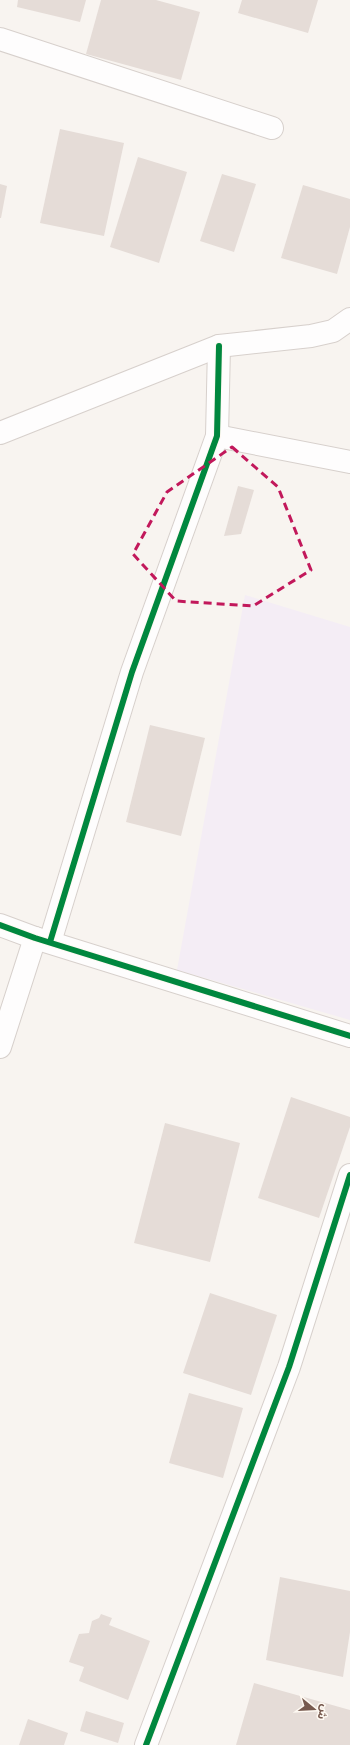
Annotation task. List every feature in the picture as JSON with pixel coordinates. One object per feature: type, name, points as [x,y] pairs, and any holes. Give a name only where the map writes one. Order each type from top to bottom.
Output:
[{"type":"street","points":[[0,39],[272,128]]},
{"type":"street","points":[[0,433],[219,346],[311,336],[333,330],[350,319]]},
{"type":"street","points":[[0,1048],[43,940],[132,672],[217,436],[219,346]]},
{"type":"street","points":[[217,436],[350,462]]},
{"type":"street","points":[[0,925],[43,940],[350,1036]]},
{"type":"street","points":[[146,1745],[289,1367],[350,1175]]},
{"type":"highlighted area","points":[[232,447],[278,487],[311,570],[253,606],[176,601],[133,554],[167,492]]},
{"type":"shaded area","points":[[245,595],[350,627],[350,1020],[177,970]]},
{"type":"building","points":[[18,0],[86,0],[80,22],[17,7]]},
{"type":"building","points":[[101,0],[156,0],[200,12],[181,80],[86,54]]},
{"type":"building","points":[[242,0],[318,0],[308,33],[238,13]]},
{"type":"building","points":[[60,129],[124,143],[104,236],[40,223]]},
{"type":"building","points":[[138,157],[187,172],[159,263],[110,247]]},
{"type":"building","points":[[222,174],[256,184],[234,252],[200,241]]},
{"type":"building","points":[[0,184],[7,186],[1,218],[0,218]]},
{"type":"building","points":[[303,185],[350,199],[350,227],[337,274],[281,258]]},
{"type":"building","points":[[238,486],[254,490],[241,534],[224,536]]},
{"type":"building","points":[[150,725],[205,738],[181,836],[126,822]]},
{"type":"building","points":[[291,1097],[350,1117],[350,1127],[319,1218],[258,1198]]},
{"type":"building","points":[[165,1123],[240,1143],[210,1262],[134,1243]]},
{"type":"building","points":[[210,1293],[277,1315],[251,1395],[183,1373]]},
{"type":"building","points":[[189,1393],[243,1408],[223,1478],[169,1463]]},
{"type":"building","points":[[280,1577],[350,1591],[350,1632],[343,1677],[266,1660]]},
{"type":"building","points":[[101,1614],[112,1618],[109,1625],[150,1641],[128,1700],[79,1681],[84,1667],[69,1662],[79,1634],[89,1633],[92,1621],[99,1618]]},
{"type":"building","points":[[254,1683],[350,1710],[350,1745],[236,1745]]},
{"type":"building","points":[[86,1711],[124,1723],[118,1743],[80,1731]]},
{"type":"building","points":[[28,1719],[68,1733],[64,1745],[19,1745]]},
{"type":"cycle path","points":[[50,942],[132,672],[217,436],[219,346]]},
{"type":"cycle path","points":[[0,925],[35,938],[350,1036]]},
{"type":"cycle path","points":[[146,1745],[289,1367],[350,1175]]}]
